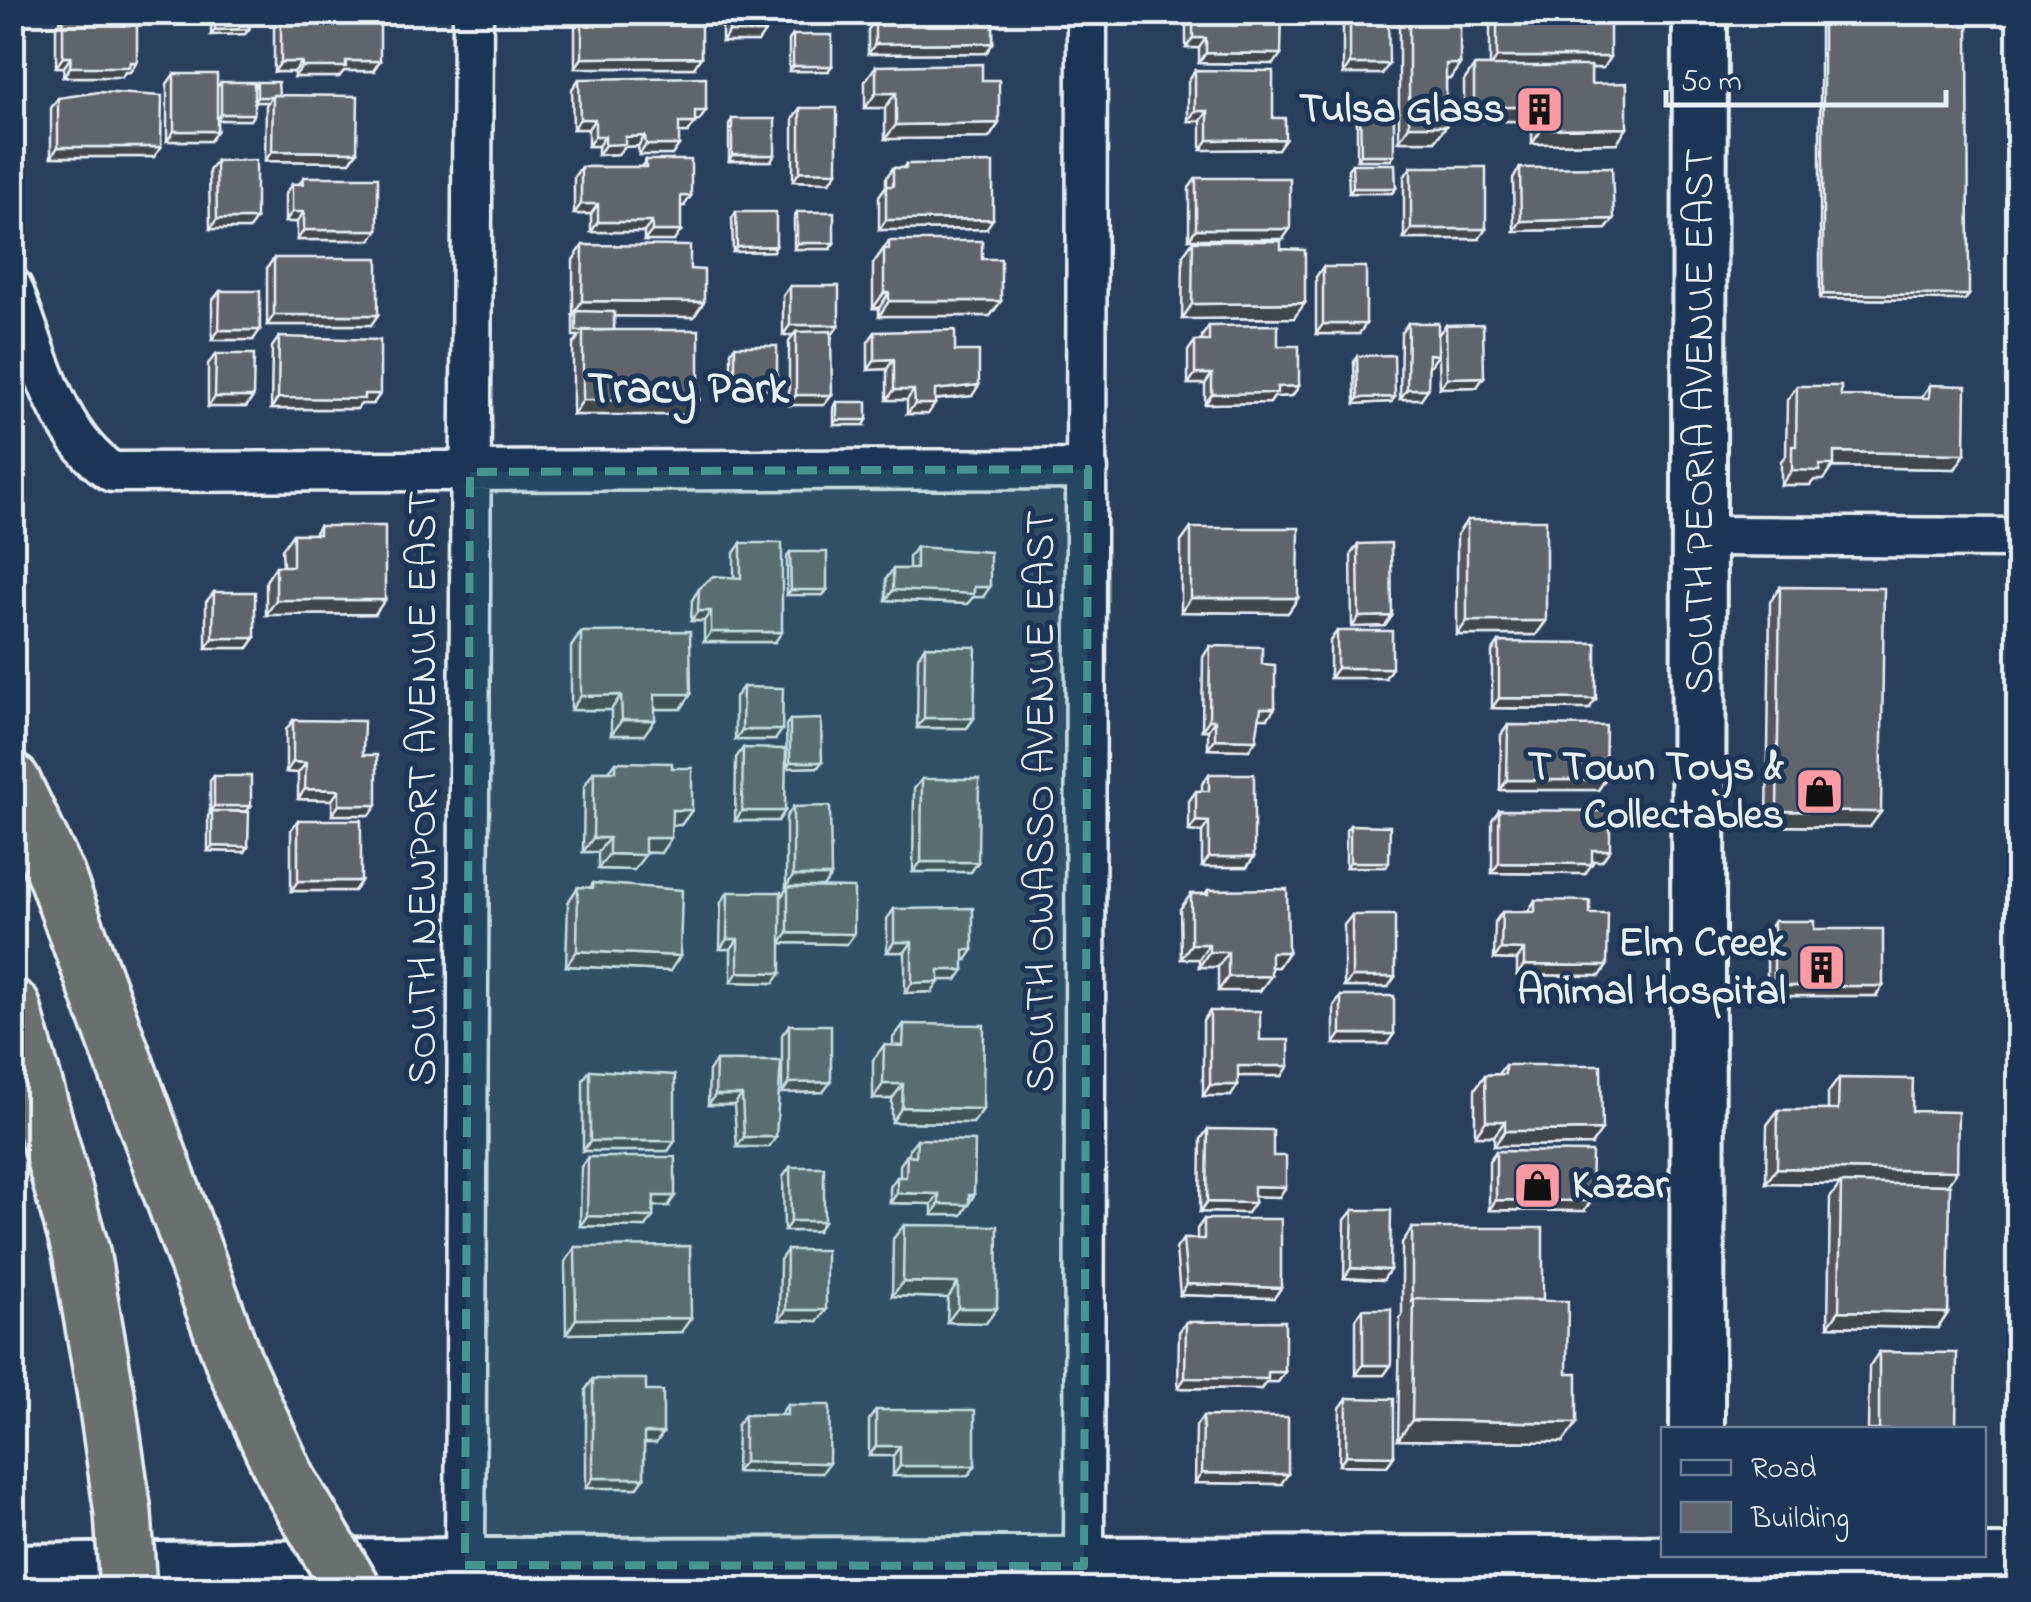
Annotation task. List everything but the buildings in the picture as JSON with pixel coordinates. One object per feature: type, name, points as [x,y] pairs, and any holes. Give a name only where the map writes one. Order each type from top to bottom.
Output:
[{"type":"highway","points":[[12,782],[56,876],[234,1365],[288,1481],[353,1590]]},
{"type":"highway","points":[[12,1007],[81,1252],[124,1514],[128,1590]]},
{"type":"street","name":"SOUTH NEWPORT AVENUE EAST","points":[[463,1565],[473,12]]},
{"type":"street","name":"SOUTH OWASSO AVENUE EAST","points":[[1084,1578],[1087,12]]},
{"type":"street","name":"SOUTH PEORIA AVENUE EAST","points":[[1697,1427],[1702,536],[1700,12]]},
{"type":"street","points":[[12,288],[72,433],[91,459],[112,472],[1088,469]]},
{"type":"street","points":[[1702,536],[2018,538]]},
{"type":"street","points":[[12,1571],[463,1565],[1084,1578],[2018,1562]]},
{"type":"highlighted area","points":[[1088,469],[1084,1566],[465,1565],[470,472]]},
{"type":"place","name":"Tulsa Glass","points":[[1540,110]]},
{"type":"place","name":"T Town Toys & Collectables","points":[[1819,792]]},
{"type":"place","name":"Elm Creek Animal Hospital","points":[[1821,968]]},
{"type":"place","name":"Kazar","points":[[1537,1186]]},
{"type":"district","name":"Tracy Park","points":[[688,391]]}]
